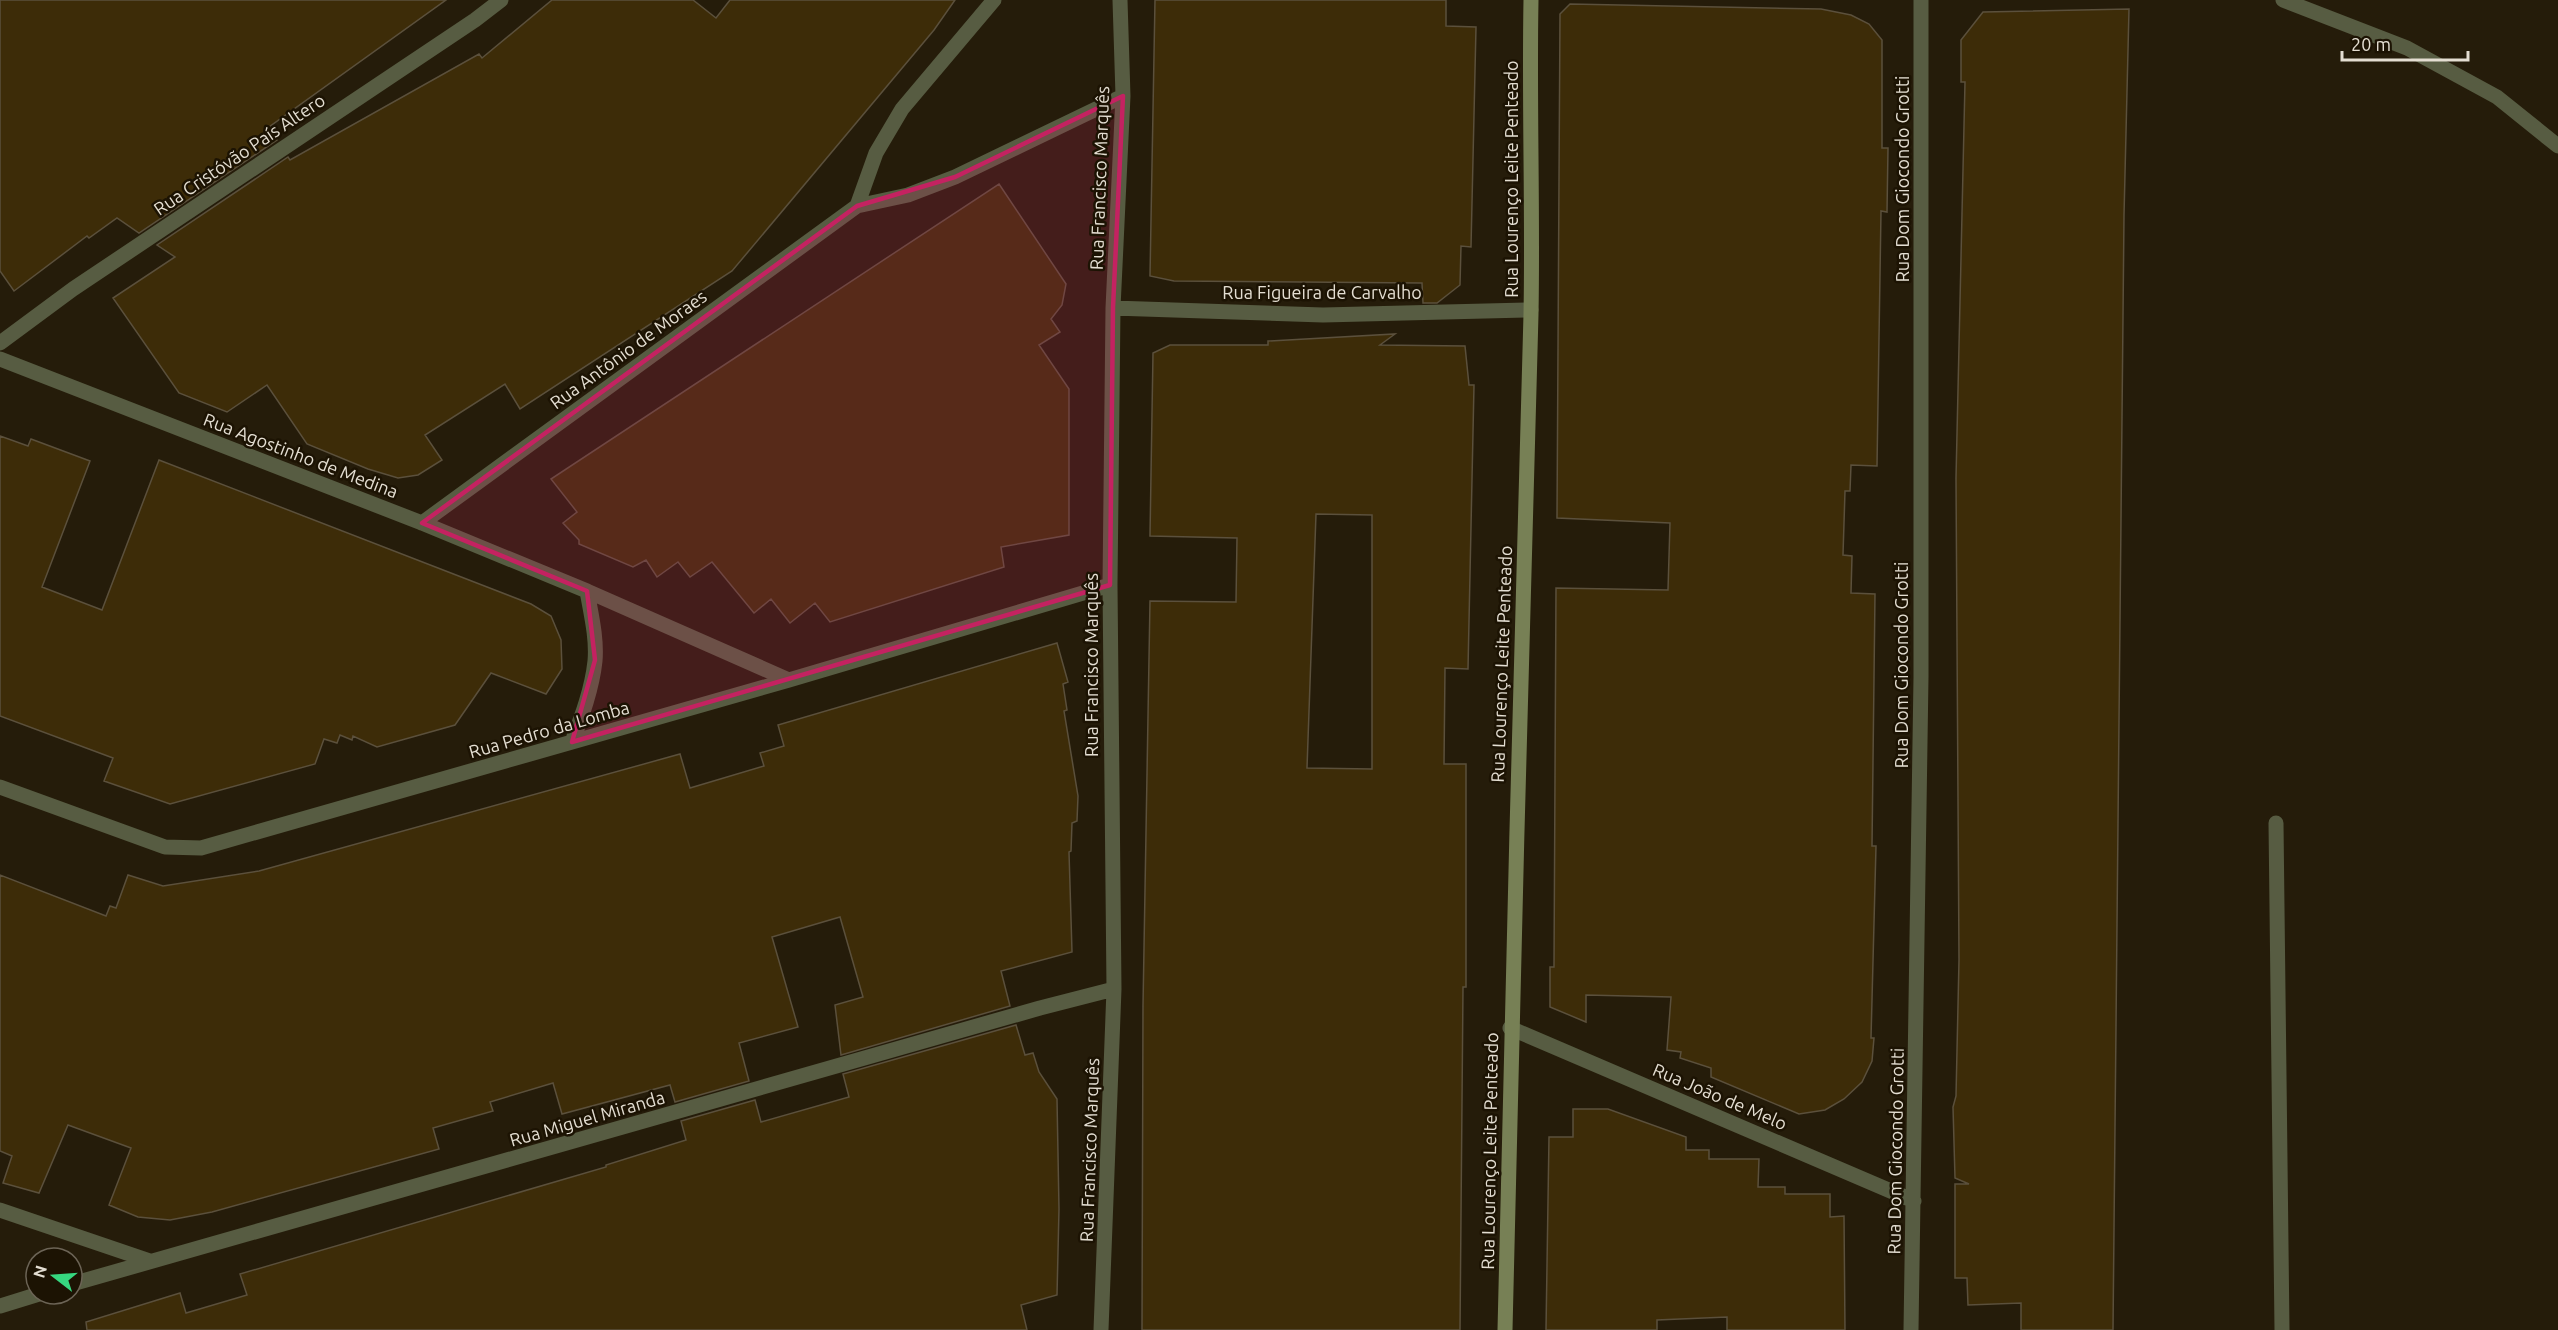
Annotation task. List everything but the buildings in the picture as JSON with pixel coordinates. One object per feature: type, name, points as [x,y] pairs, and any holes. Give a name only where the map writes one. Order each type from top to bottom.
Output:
[{"type":"main road","name":"Rua Lourenço Leite Penteado","points":[[1505,1330],[1510,1028],[1531,310],[1529,104],[1531,0]]},
{"type":"street","name":"Rua Cristóvão País Altero","points":[[0,344],[73,289],[475,20],[501,0]]},
{"type":"street","points":[[857,206],[876,153],[902,109],[994,0]]},
{"type":"street","name":"Rua Francisco Marquês","points":[[1101,1330],[1114,989],[1110,585],[1113,308],[1123,96],[1120,0]]},
{"type":"street","name":"Rua Dom Giocondo Grotti","points":[[1911,1330],[1921,665],[1922,0]]},
{"type":"street","points":[[2283,0],[2417,54],[2497,97],[2558,146]]},
{"type":"street","name":"Rua Antônio de Moraes","points":[[422,523],[857,206],[908,195],[955,177],[1123,96]]},
{"type":"street","name":"Rua Figueira de Carvalho","points":[[1113,308],[1323,315],[1531,310]]},
{"type":"street","name":"Rua Agostinho de Medina","points":[[0,359],[422,523],[587,591],[789,680]]},
{"type":"street","name":"Rua Pedro da Lomba","points":[[0,787],[165,847],[201,848],[789,680],[1110,585]]},
{"type":"street","points":[[573,742],[587,700],[595,660],[593,626],[587,591]]},
{"type":"street","points":[[2276,823],[2282,1330]]},
{"type":"street","name":"Rua Miguel Miranda","points":[[84,1280],[489,1167],[1040,1008],[1114,989]]},
{"type":"street","name":"Rua João de Melo","points":[[1510,1028],[1914,1201]]},
{"type":"street","points":[[0,1210],[150,1261]]},
{"type":"street","points":[[0,1306],[24,1299]]},
{"type":"highlighted area","points":[[1123,96],[1113,308],[1110,585],[572,742],[595,660],[587,591],[422,523],[857,206],[955,177]]}]
